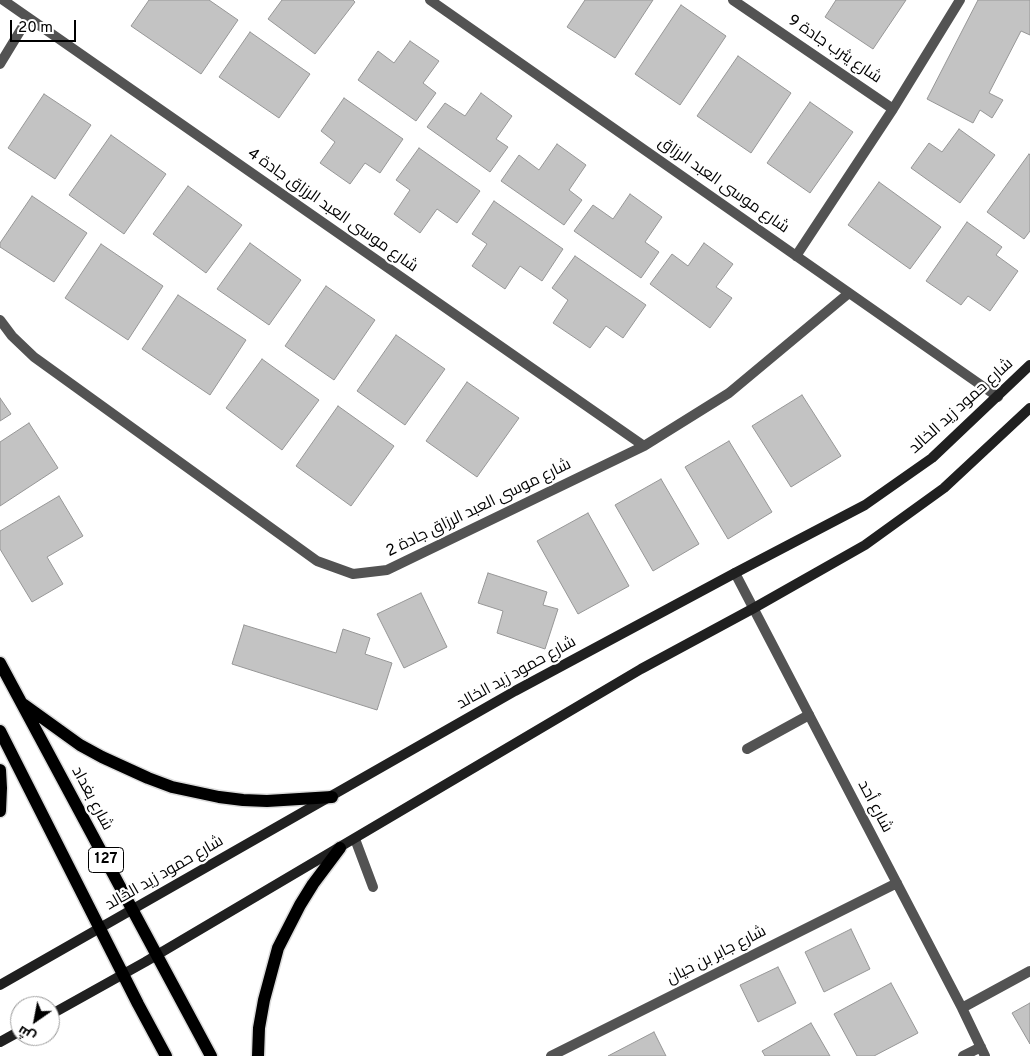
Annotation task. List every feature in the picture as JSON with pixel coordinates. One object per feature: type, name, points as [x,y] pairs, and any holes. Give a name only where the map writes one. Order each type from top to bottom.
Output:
[{"type":"main road","name":"شارع حمود زيد الخالد","points":[[0,985],[515,691],[865,505],[932,458],[1030,365]]},
{"type":"main road","points":[[60,1009],[340,848],[641,669],[865,545],[944,488],[1030,408]]},
{"type":"main road","name":"شارع بغداد","points":[[0,663],[212,1056]]},
{"type":"main road","points":[[21,702],[80,744],[102,757],[172,787],[243,800],[267,801],[332,797]]},
{"type":"main road","name":"127","points":[[0,731],[166,1056]]},
{"type":"main road","points":[[0,770],[0,811]]},
{"type":"main road","points":[[258,1056],[259,1028],[264,1000],[278,948],[300,904],[340,848]]},
{"type":"street","name":"شارع موسى العبد الرزاق جادة 4","points":[[3,0],[644,446]]},
{"type":"street","name":"شارع موسى العبد الرزاق","points":[[430,0],[998,397]]},
{"type":"street","name":"شارع يثرب جادة 9","points":[[733,0],[892,109]]},
{"type":"street","points":[[796,256],[892,109],[960,0]]},
{"type":"street","points":[[0,64],[28,18]]},
{"type":"street","name":"شارع موسى العبد الرزاق جادة 2","points":[[0,320],[12,336],[42,363],[317,561],[353,574],[388,570],[644,446],[729,393],[849,293]]},
{"type":"street","name":"شارع أحد","points":[[735,573],[962,1008],[983,1052]]},
{"type":"street","points":[[747,749],[809,715]]},
{"type":"street","points":[[355,839],[373,887]]},
{"type":"street","name":"شارع جابر بن حيان","points":[[552,1056],[897,883]]},
{"type":"street","points":[[962,1008],[1030,971]]},
{"type":"street","points":[[964,1056],[983,1052]]},
{"type":"building","points":[[149,0],[209,0],[238,20],[201,74],[131,26]]},
{"type":"building","points":[[282,0],[353,0],[355,2],[315,54],[268,19]]},
{"type":"building","points":[[585,0],[653,0],[615,58],[567,27]]},
{"type":"building","points":[[836,0],[906,0],[873,49],[825,17]]},
{"type":"building","points":[[978,0],[1030,0],[1030,35],[1021,31],[989,93],[1003,100],[992,118],[980,110],[973,123],[927,99]]},
{"type":"building","points":[[681,5],[726,36],[680,105],[635,74]]},
{"type":"building","points":[[250,32],[310,74],[279,118],[219,77]]},
{"type":"building","points":[[410,41],[439,61],[423,83],[436,93],[416,121],[358,80],[378,51],[394,63]]},
{"type":"building","points":[[738,56],[791,93],[751,153],[697,116]]},
{"type":"building","points":[[481,93],[512,116],[496,139],[508,147],[490,172],[427,127],[445,103],[465,116]]},
{"type":"building","points":[[44,94],[91,125],[55,179],[8,148]]},
{"type":"building","points":[[344,98],[403,139],[380,173],[365,163],[350,184],[320,163],[335,142],[321,131]]},
{"type":"building","points":[[810,102],[853,132],[810,193],[767,163]]},
{"type":"building","points":[[959,129],[995,155],[960,203],[911,168],[929,143],[942,152]]},
{"type":"building","points":[[111,135],[166,174],[124,234],[69,195]]},
{"type":"building","points":[[557,144],[586,165],[569,190],[582,200],[564,225],[501,181],[519,155],[539,170]]},
{"type":"building","points":[[419,148],[480,191],[457,223],[437,209],[420,233],[394,214],[410,190],[396,180]]},
{"type":"building","points":[[1029,154],[1030,231],[1024,239],[987,212]]},
{"type":"building","points":[[879,182],[941,227],[910,269],[848,225]]},
{"type":"building","points":[[188,186],[242,225],[206,273],[153,234]]},
{"type":"building","points":[[630,194],[662,217],[645,242],[659,252],[641,278],[574,231],[593,205],[613,219]]},
{"type":"building","points":[[32,196],[87,233],[54,282],[0,247],[0,243]]},
{"type":"building","points":[[494,201],[563,249],[542,281],[520,266],[505,289],[472,266],[487,244],[472,234]]},
{"type":"building","points":[[967,222],[1002,247],[996,255],[1018,271],[990,311],[968,296],[961,305],[926,281]]},
{"type":"building","points":[[250,243],[301,280],[269,325],[217,289]]},
{"type":"building","points":[[704,243],[733,264],[716,287],[732,298],[710,328],[650,284],[672,254],[688,266]]},
{"type":"building","points":[[101,244],[163,286],[128,340],[65,298]]},
{"type":"building","points":[[575,256],[646,305],[623,338],[606,326],[590,348],[553,323],[568,300],[552,288]]},
{"type":"building","points":[[326,286],[375,320],[334,380],[285,346]]},
{"type":"building","points":[[178,295],[246,340],[210,395],[142,349]]},
{"type":"building","points":[[396,335],[445,369],[405,425],[357,391]]},
{"type":"building","points":[[262,359],[319,400],[282,450],[226,408]]},
{"type":"building","points":[[467,382],[519,418],[477,477],[426,441]]},
{"type":"building","points":[[802,395],[841,456],[791,487],[752,426]]},
{"type":"building","points":[[0,398],[11,414],[0,421]]},
{"type":"building","points":[[338,406],[394,446],[351,506],[296,466]]},
{"type":"building","points":[[29,423],[58,468],[0,506],[0,442]]},
{"type":"building","points":[[729,441],[772,512],[728,539],[685,467]]},
{"type":"building","points":[[661,479],[699,544],[653,571],[615,505]]},
{"type":"building","points":[[59,496],[83,536],[47,557],[63,584],[32,602],[0,549],[0,531]]},
{"type":"building","points":[[588,513],[629,586],[578,614],[537,541]]},
{"type":"building","points":[[488,573],[547,592],[543,605],[558,609],[545,649],[497,633],[503,611],[478,603]]},
{"type":"building","points":[[421,593],[447,647],[404,668],[377,614]]},
{"type":"building","points":[[244,625],[336,653],[343,629],[370,638],[365,654],[392,663],[377,710],[232,664]]},
{"type":"building","points":[[851,929],[870,969],[824,992],[805,952]]},
{"type":"building","points":[[778,967],[796,1003],[758,1022],[740,985]]},
{"type":"building","points":[[891,983],[918,1033],[874,1056],[857,1056],[834,1014]]},
{"type":"building","points":[[1030,1003],[1030,1044],[1012,1013]]},
{"type":"building","points":[[811,1023],[830,1056],[765,1056],[762,1051]]},
{"type":"building","points":[[654,1032],[666,1056],[608,1056]]}]
